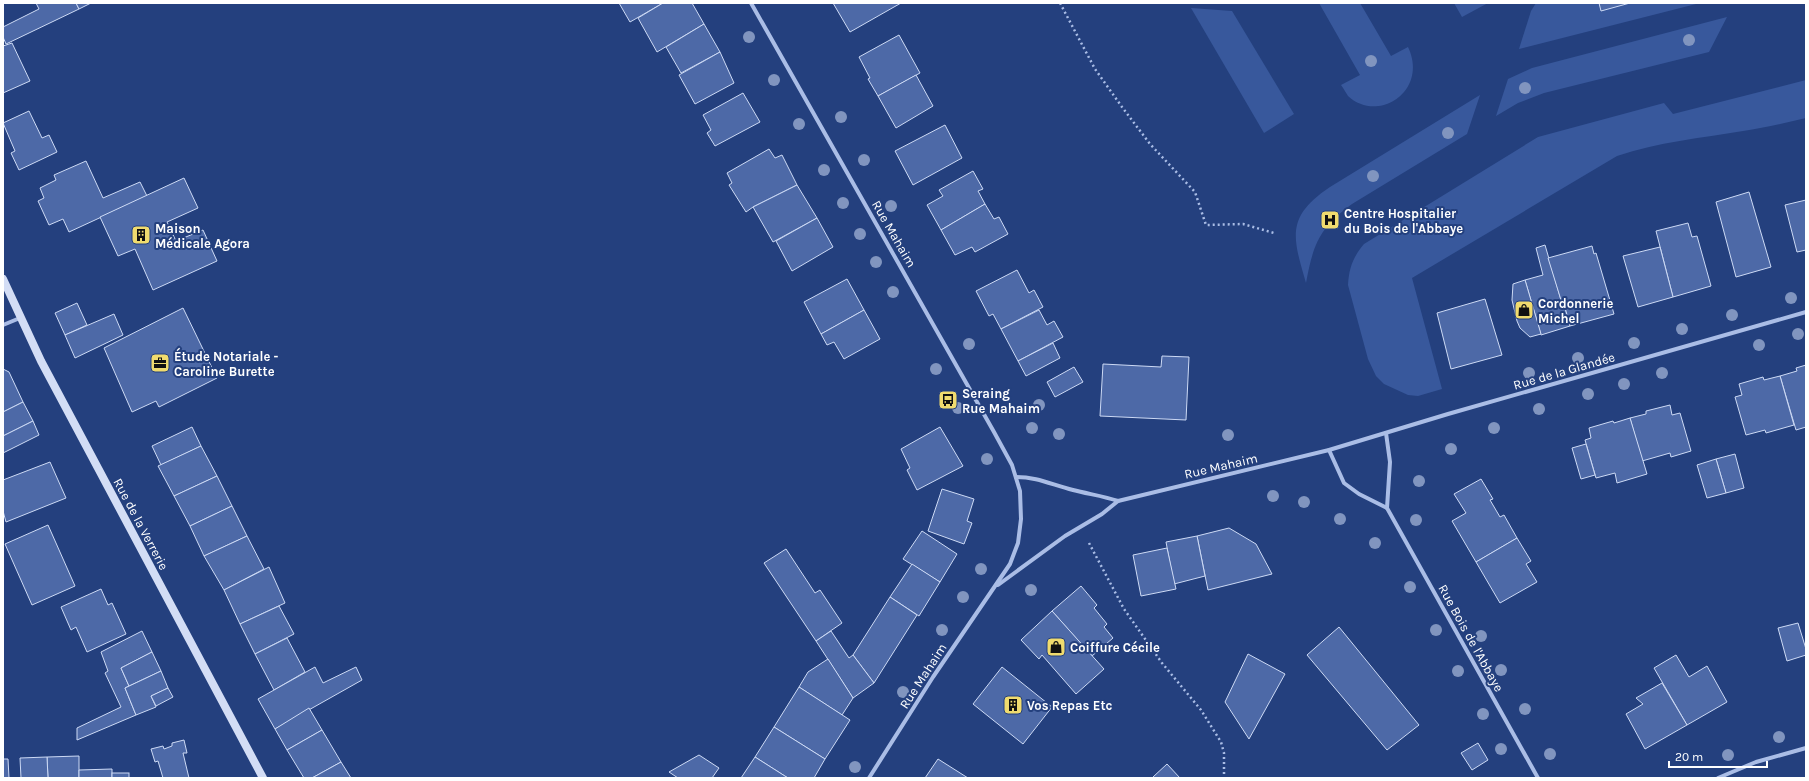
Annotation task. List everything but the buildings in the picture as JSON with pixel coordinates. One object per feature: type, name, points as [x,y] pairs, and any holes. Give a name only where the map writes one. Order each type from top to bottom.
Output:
[{"type":"street","name":"Rue Mahaim","points":[[751,3],[994,432],[1012,465],[1020,491],[1021,519],[1018,543],[1010,564],[933,677],[869,778]]},
{"type":"street","name":"Rue de la Verrerie","points":[[3,279],[40,361],[263,778]]},
{"type":"street","name":"Rue de la Glandée","points":[[1329,450],[1806,312]]},
{"type":"street","points":[[3,325],[20,318]]},
{"type":"street","points":[[1329,450],[1344,483],[1359,494],[1387,508],[1390,462],[1386,433]]},
{"type":"street","name":"Rue Mahaim","points":[[995,587],[1066,536],[1102,514],[1118,501],[1329,450]]},
{"type":"street","name":"Rue Mahaim","points":[[1016,477],[1029,477],[1042,480],[1072,490],[1118,501]]},
{"type":"street","name":"Rue Bois de l'Abbaye","points":[[1387,508],[1538,778]]},
{"type":"street","points":[[1718,778],[1756,762],[1806,748]]},
{"type":"path","points":[[1060,3],[1095,69],[1122,107],[1150,144],[1195,192],[1206,225],[1243,224],[1274,233]]},
{"type":"path","points":[[1083,525],[1092,548],[1124,609],[1162,663],[1201,710],[1221,742],[1224,753],[1224,778]]},
{"type":"shaded area","points":[[1319,3],[1360,3],[1391,56],[1408,47],[1413,63],[1412,77],[1406,89],[1397,98],[1386,104],[1373,106],[1360,104],[1348,96],[1341,85],[1360,75]]},
{"type":"shaded area","points":[[1454,3],[1488,3],[1462,17]]},
{"type":"shaded area","points":[[1536,3],[1700,3],[1519,49],[1531,11]]},
{"type":"shaded area","points":[[1191,8],[1232,11],[1294,114],[1264,133]]},
{"type":"shaded area","points":[[1727,17],[1709,52],[1544,93],[1518,103],[1496,116],[1508,79],[1532,68]]},
{"type":"shaded area","points":[[1806,80],[1806,118],[1782,124],[1648,147],[1617,156],[1412,278],[1442,389],[1418,396],[1408,395],[1384,384],[1376,376],[1368,359],[1348,285],[1352,263],[1364,244],[1538,137],[1664,103],[1673,114]]},
{"type":"shaded area","points":[[1480,95],[1467,134],[1352,204],[1332,221],[1319,238],[1306,283],[1296,241],[1296,229],[1305,208],[1330,187]]},
{"type":"place","name":"Centre Hospitalier du Bois de l'Abbaye","points":[[1330,220]]},
{"type":"place","name":"Maison Médicale Agora","points":[[141,235]]},
{"type":"place","name":"Cordonnerie Michel","points":[[1524,310]]},
{"type":"place","name":"Étude Notariale - Caroline Burette","points":[[160,363]]},
{"type":"place","name":"Seraing Rue Mahaim","points":[[948,400]]},
{"type":"place","name":"Coiffure Cécile","points":[[1056,647]]},
{"type":"place","name":"Vos Repas Etc","points":[[1013,705]]}]
